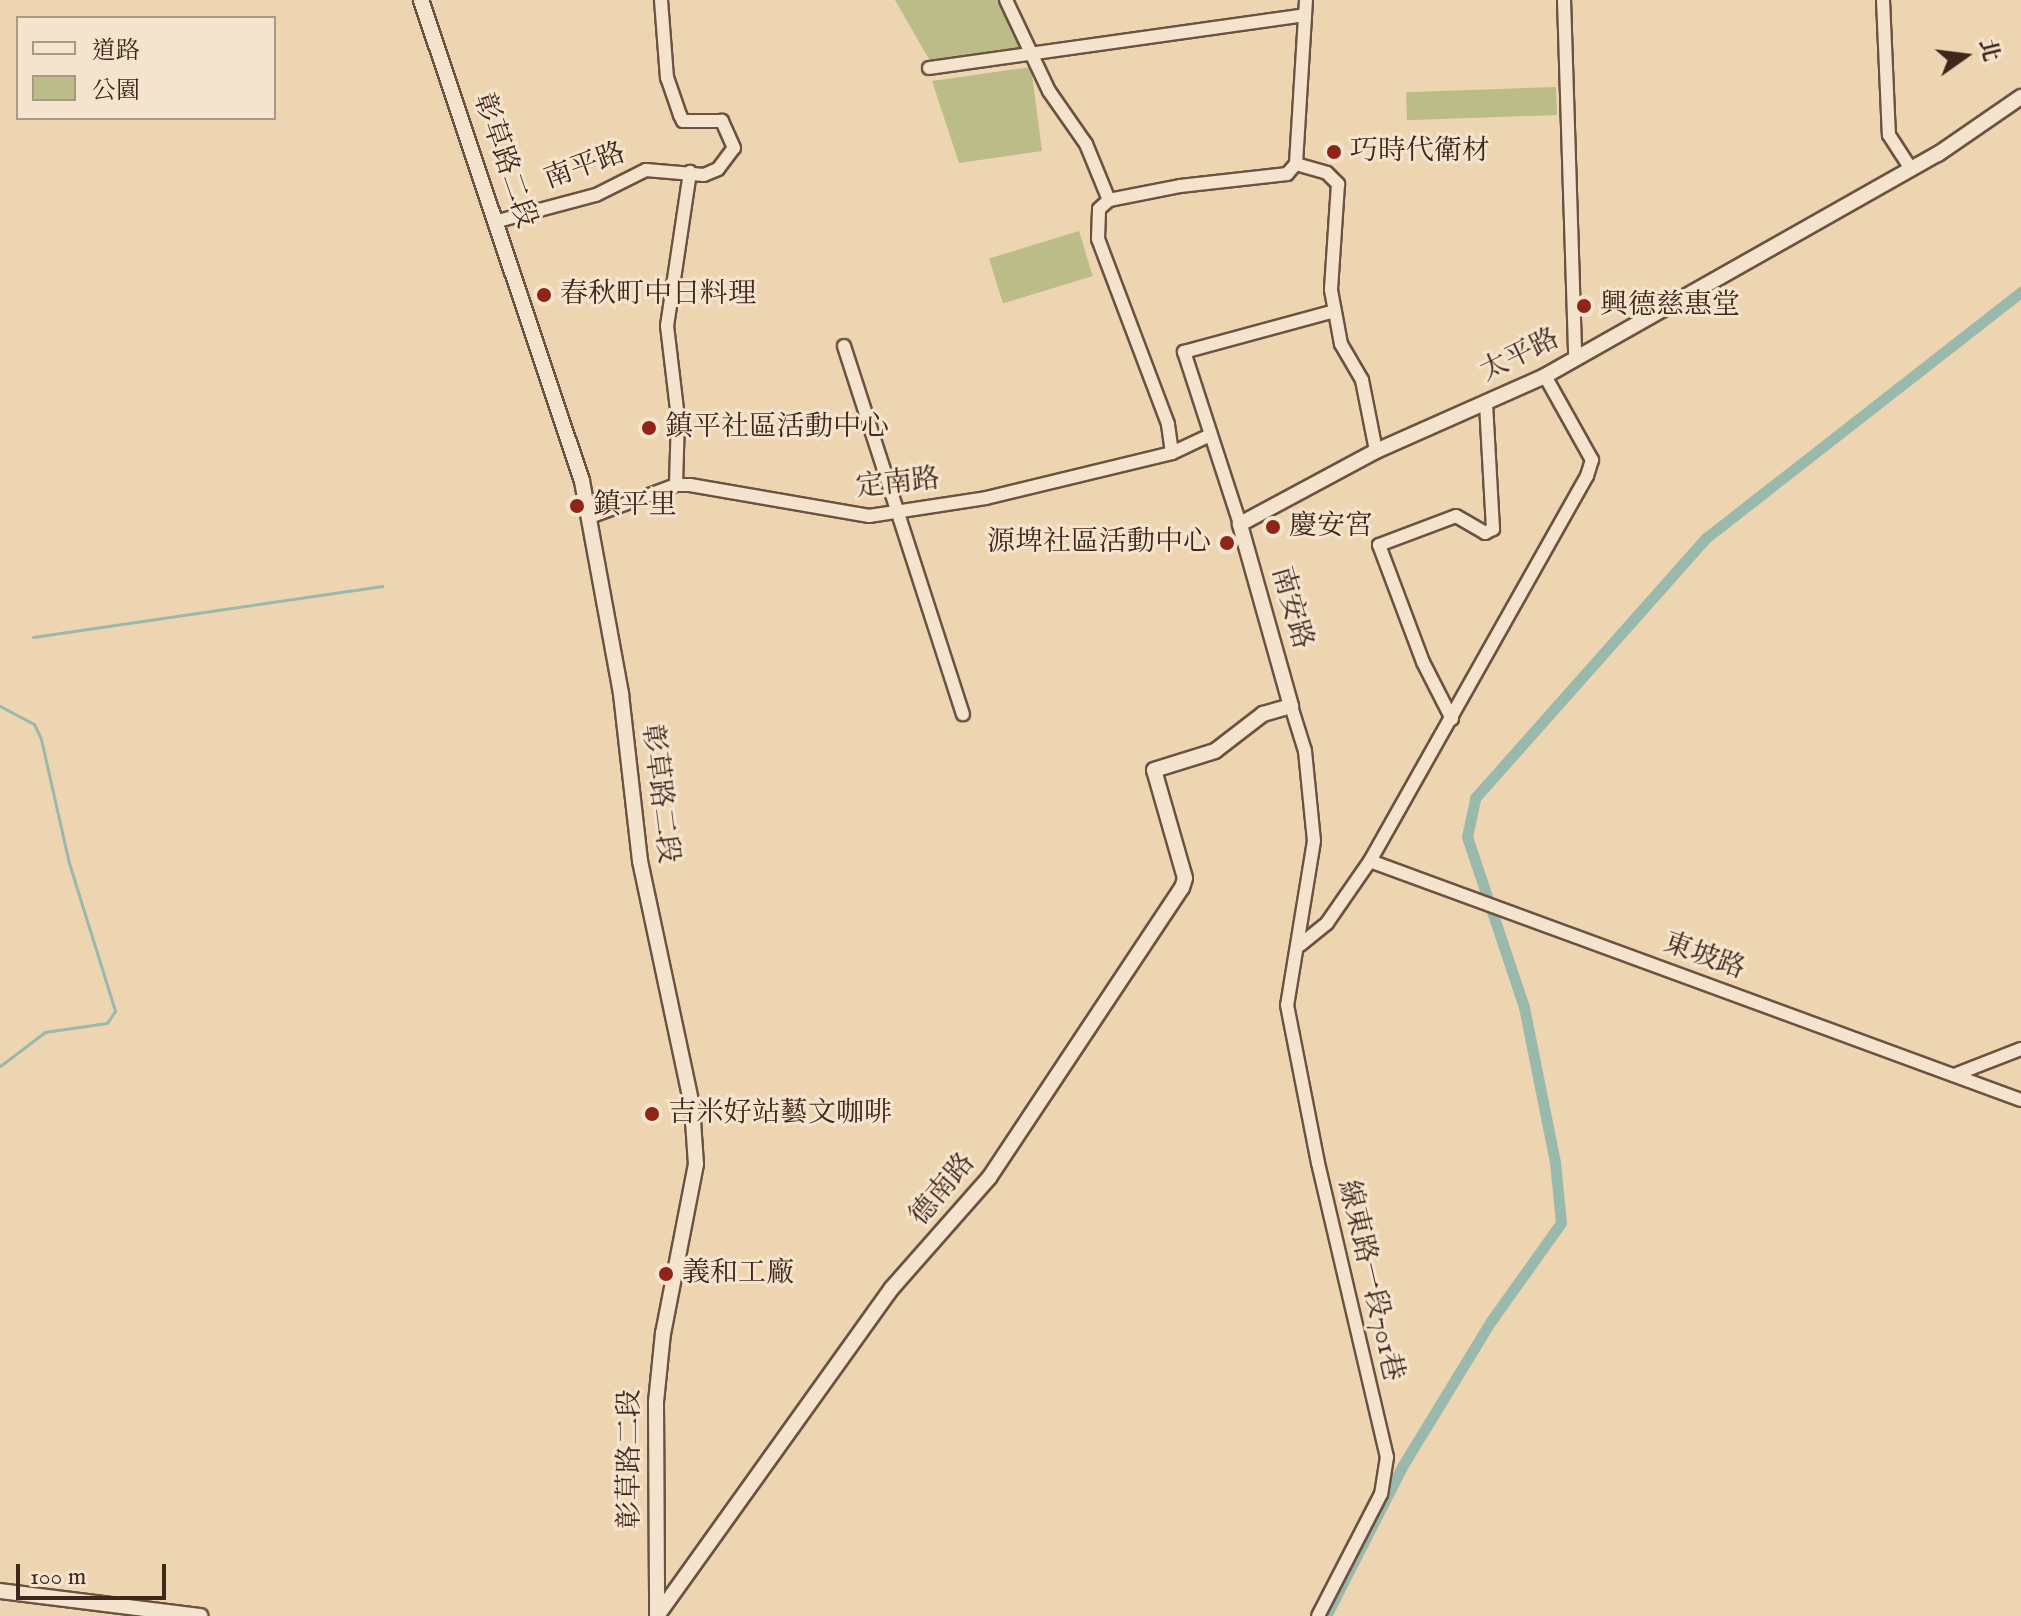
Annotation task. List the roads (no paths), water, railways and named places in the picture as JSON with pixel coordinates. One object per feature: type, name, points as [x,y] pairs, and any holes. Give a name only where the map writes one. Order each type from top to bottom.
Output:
[{"type":"street","name":"彰草路二段","points":[[421,0],[498,221],[590,517],[621,694],[640,861],[695,1139],[696,1164],[658,1373],[657,1615]]},
{"type":"street","name":"南平路","points":[[498,221],[596,195],[646,170],[704,175],[718,169],[734,148],[722,121],[683,121],[680,115],[667,78],[661,0]]},
{"type":"street","points":[[1006,0],[1030,53],[1086,144],[1109,200]]},
{"type":"street","points":[[1172,453],[1168,424],[1098,239],[1099,209],[1109,200],[1287,174],[1296,164],[1306,0]]},
{"type":"street","points":[[1564,0],[1575,358]]},
{"type":"street","points":[[1883,0],[1889,135],[1911,169]]},
{"type":"street","points":[[929,68],[1304,15]]},
{"type":"street","name":"太平路","points":[[1240,524],[1376,451],[1545,376],[1911,169],[2021,97]]},
{"type":"street","points":[[1296,164],[1327,173],[1338,184],[1331,290],[1341,344],[1362,380],[1376,451]]},
{"type":"street","points":[[676,485],[678,418],[667,326],[690,172]]},
{"type":"street","points":[[1240,524],[1184,352],[1335,311]]},
{"type":"street","points":[[844,346],[963,714]]},
{"type":"street","points":[[1300,945],[1327,923],[1370,861],[1452,719],[1592,460],[1545,376]]},
{"type":"street","points":[[1452,719],[1423,662],[1379,545],[1456,516],[1485,533],[1493,529],[1486,402]]},
{"type":"street","name":"定南路","points":[[590,517],[676,485],[743,492],[851,515],[895,511],[986,498],[1172,453],[1210,435]]},
{"type":"street","name":"南安路","points":[[1240,524],[1291,706]]},
{"type":"street","name":"德南路","points":[[657,1615],[892,1288],[989,1178],[1182,888],[1185,878],[1154,770],[1215,751],[1263,714],[1291,706]]},
{"type":"street","name":"線東路一段701巷","points":[[1291,706],[1305,751],[1314,841],[1300,945],[1287,1005],[1318,1163],[1387,1457],[1381,1494],[1318,1616]]},
{"type":"street","name":"東坡路","points":[[1370,861],[2021,1100]]},
{"type":"street","points":[[1954,1075],[2021,1049]]},
{"type":"street","points":[[0,1591],[200,1616]]},
{"type":"waterway","points":[[1326,1616],[1403,1465],[1491,1321],[1561,1223],[1555,1162],[1524,1007],[1467,837],[1475,798],[1706,538],[2021,292]]},
{"type":"waterway","points":[[33,637],[382,586]]},
{"type":"waterway","points":[[0,706],[34,724],[41,739],[69,863],[115,1011],[107,1023],[45,1032],[0,1066]]},
{"type":"waterway","points":[[869,1308],[884,1289]]},
{"type":"waterway","points":[[692,1555],[755,1467]]},
{"type":"place","name":"巧時代衛材","points":[[1334,152]]},
{"type":"place","name":"春秋町中日料理","points":[[544,295]]},
{"type":"place","name":"興德慈惠堂","points":[[1584,306]]},
{"type":"place","name":"鎮平社區活動中心","points":[[649,428]]},
{"type":"place","name":"鎮平里","points":[[577,506]]},
{"type":"place","name":"慶安宮","points":[[1273,527]]},
{"type":"place","name":"源埤社區活動中心","points":[[1227,543]]},
{"type":"place","name":"吉米好站藝文咖啡","points":[[652,1114]]},
{"type":"place","name":"義和工廠","points":[[666,1274]]}]
